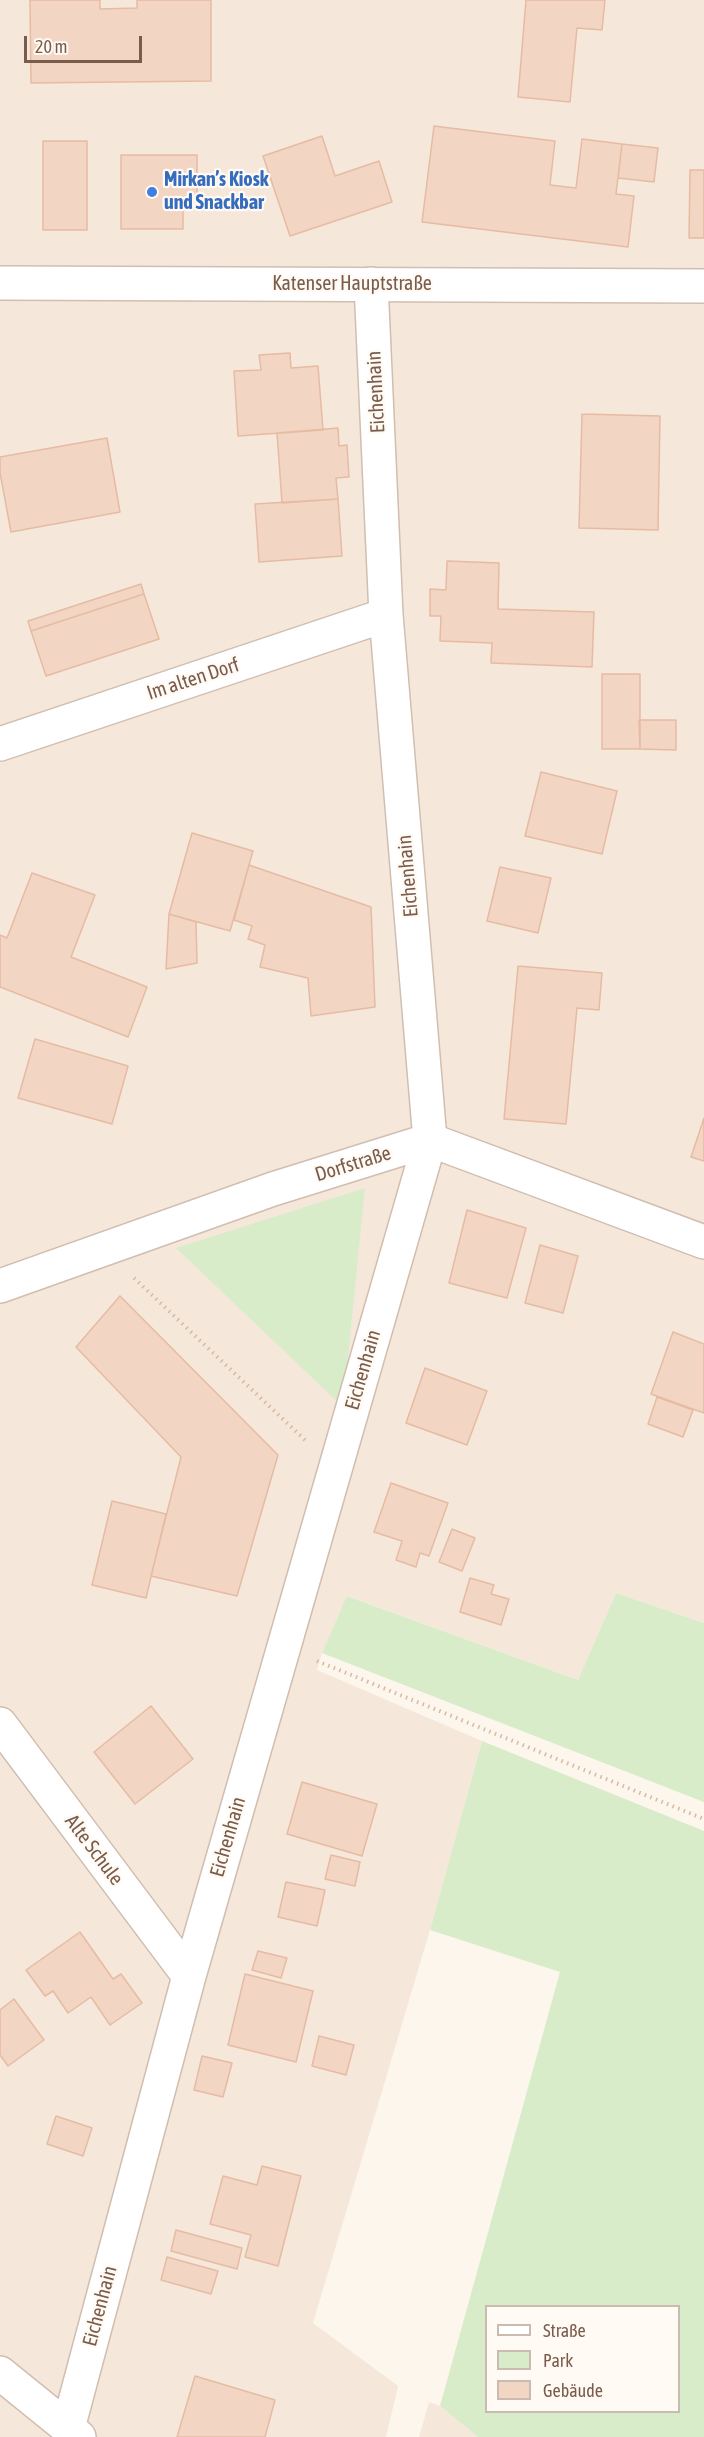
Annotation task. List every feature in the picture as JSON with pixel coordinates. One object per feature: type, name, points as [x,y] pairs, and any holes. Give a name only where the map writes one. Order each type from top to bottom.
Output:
[{"type":"street","name":"Katenser Hauptstraße","points":[[0,283],[704,286]]},
{"type":"street","name":"Eichenhain","points":[[74,2432],[189,1976],[430,1140],[387,615],[371,284]]},
{"type":"street","name":"Im alten Dorf","points":[[0,744],[387,615]]},
{"type":"street","points":[[430,1140],[704,1242]]},
{"type":"street","name":"Dorfstraße","points":[[0,1287],[273,1189],[430,1140]]},
{"type":"street","name":"Alte Schule","points":[[0,1724],[189,1976]]},
{"type":"street","points":[[0,2373],[74,2432]]},
{"type":"path","points":[[105,1251],[334,1467]]},
{"type":"path","points":[[283,1647],[704,1820]]},
{"type":"shaded area","points":[[0,0],[704,0],[704,1623],[616,1593],[578,1680],[348,1596],[322,1653],[317,1670],[482,1741],[430,1930],[313,2323],[398,2386],[386,2437],[0,2437]]},
{"type":"shaded area","points":[[429,2402],[440,2406],[478,2437],[419,2437]]},
{"type":"green space","points":[[365,1188],[343,1407],[176,1248]]},
{"type":"green space","points":[[616,1593],[704,1623],[704,1802],[322,1653],[347,1596],[578,1680]]},
{"type":"green space","points":[[482,1741],[704,1831],[704,2437],[478,2437],[440,2406],[560,1972],[430,1930]]},
{"type":"building","points":[[30,0],[100,0],[100,9],[137,8],[137,0],[211,0],[211,81],[31,83]]},
{"type":"building","points":[[526,0],[605,0],[602,30],[577,28],[570,102],[518,97]]},
{"type":"building","points":[[434,126],[555,141],[550,185],[576,188],[582,139],[622,144],[616,194],[634,196],[628,247],[422,222]]},
{"type":"building","points":[[322,136],[335,176],[379,161],[392,202],[290,236],[263,156]]},
{"type":"building","points":[[43,141],[87,141],[87,230],[43,230]]},
{"type":"building","points":[[622,144],[658,148],[654,182],[618,178]]},
{"type":"building","points":[[121,155],[197,155],[197,196],[190,196],[190,204],[183,204],[183,229],[121,229]]},
{"type":"building","points":[[690,170],[704,170],[704,238],[689,238]]},
{"type":"building","points":[[290,353],[291,368],[318,366],[323,430],[238,436],[234,371],[261,370],[259,355]]},
{"type":"building","points":[[582,414],[660,416],[658,530],[579,528]]},
{"type":"building","points":[[338,428],[339,446],[347,445],[349,477],[336,478],[338,499],[282,503],[277,433]]},
{"type":"building","points":[[107,438],[120,512],[11,532],[0,473],[0,457]]},
{"type":"building","points":[[338,499],[342,556],[259,562],[255,504]]},
{"type":"building","points":[[447,561],[499,563],[498,609],[594,612],[592,667],[491,663],[492,643],[440,641],[441,616],[430,616],[430,589],[446,590]]},
{"type":"building","points":[[141,584],[144,594],[31,631],[28,621]]},
{"type":"building","points":[[144,594],[159,639],[46,676],[31,631]]},
{"type":"building","points":[[602,674],[640,674],[640,749],[602,749]]},
{"type":"building","points":[[639,720],[676,720],[676,750],[640,749]]},
{"type":"building","points":[[541,772],[617,791],[602,854],[525,836]]},
{"type":"building","points":[[192,833],[253,851],[230,931],[169,914]]},
{"type":"building","points":[[249,865],[371,907],[375,1007],[311,1016],[308,978],[260,967],[265,945],[248,939],[252,926],[234,920]]},
{"type":"building","points":[[500,867],[551,878],[538,933],[487,921]]},
{"type":"building","points":[[32,873],[95,895],[71,957],[147,987],[128,1037],[0,987],[0,935],[7,938]]},
{"type":"building","points":[[169,914],[196,922],[197,963],[166,969]]},
{"type":"building","points":[[518,966],[602,973],[599,1010],[577,1008],[566,1124],[504,1119]]},
{"type":"building","points":[[35,1039],[128,1066],[112,1124],[18,1098]]},
{"type":"building","points":[[704,1118],[704,1161],[691,1157]]},
{"type":"building","points":[[467,1210],[526,1228],[507,1298],[449,1283]]},
{"type":"building","points":[[540,1245],[578,1256],[563,1313],[525,1303]]},
{"type":"building","points":[[120,1296],[278,1455],[237,1596],[151,1576],[181,1457],[76,1347]]},
{"type":"building","points":[[673,1332],[704,1344],[704,1413],[651,1394]]},
{"type":"building","points":[[425,1368],[487,1391],[467,1445],[406,1423]]},
{"type":"building","points":[[657,1397],[693,1410],[683,1437],[648,1424]]},
{"type":"building","points":[[391,1483],[448,1503],[429,1556],[420,1553],[416,1567],[396,1560],[402,1541],[374,1532]]},
{"type":"building","points":[[112,1501],[166,1514],[146,1598],[92,1585]]},
{"type":"building","points":[[452,1529],[475,1538],[462,1571],[439,1562]]},
{"type":"building","points":[[470,1578],[494,1585],[491,1594],[509,1599],[501,1625],[460,1612]]},
{"type":"building","points":[[151,1706],[193,1759],[135,1804],[94,1752]]},
{"type":"building","points":[[302,1782],[377,1804],[362,1856],[287,1834]]},
{"type":"building","points":[[331,1855],[360,1862],[355,1886],[325,1879]]},
{"type":"building","points":[[286,1882],[325,1890],[317,1926],[278,1917]]},
{"type":"building","points":[[80,1932],[113,1979],[121,1974],[142,2003],[110,2025],[91,1997],[68,2013],[53,1991],[45,1996],[26,1970]]},
{"type":"building","points":[[258,1951],[287,1958],[281,1978],[252,1970]]},
{"type":"building","points":[[245,1974],[313,1991],[296,2062],[228,2045]]},
{"type":"building","points":[[14,1999],[44,2040],[8,2066],[0,2055],[0,2010]]},
{"type":"building","points":[[319,2036],[354,2045],[346,2075],[312,2066]]},
{"type":"building","points":[[202,2056],[232,2063],[223,2097],[194,2090]]},
{"type":"building","points":[[56,2116],[92,2128],[83,2156],[47,2144]]},
{"type":"building","points":[[262,2166],[301,2176],[278,2266],[245,2257],[251,2235],[210,2224],[223,2176],[257,2185]]},
{"type":"building","points":[[176,2230],[242,2248],[237,2269],[171,2251]]},
{"type":"building","points":[[167,2257],[218,2271],[211,2294],[161,2280]]},
{"type":"building","points":[[195,2376],[275,2400],[265,2437],[177,2437]]},
{"type":"place","name":"Mirkan’s Kiosk und Snackbar","points":[[152,192]]}]
